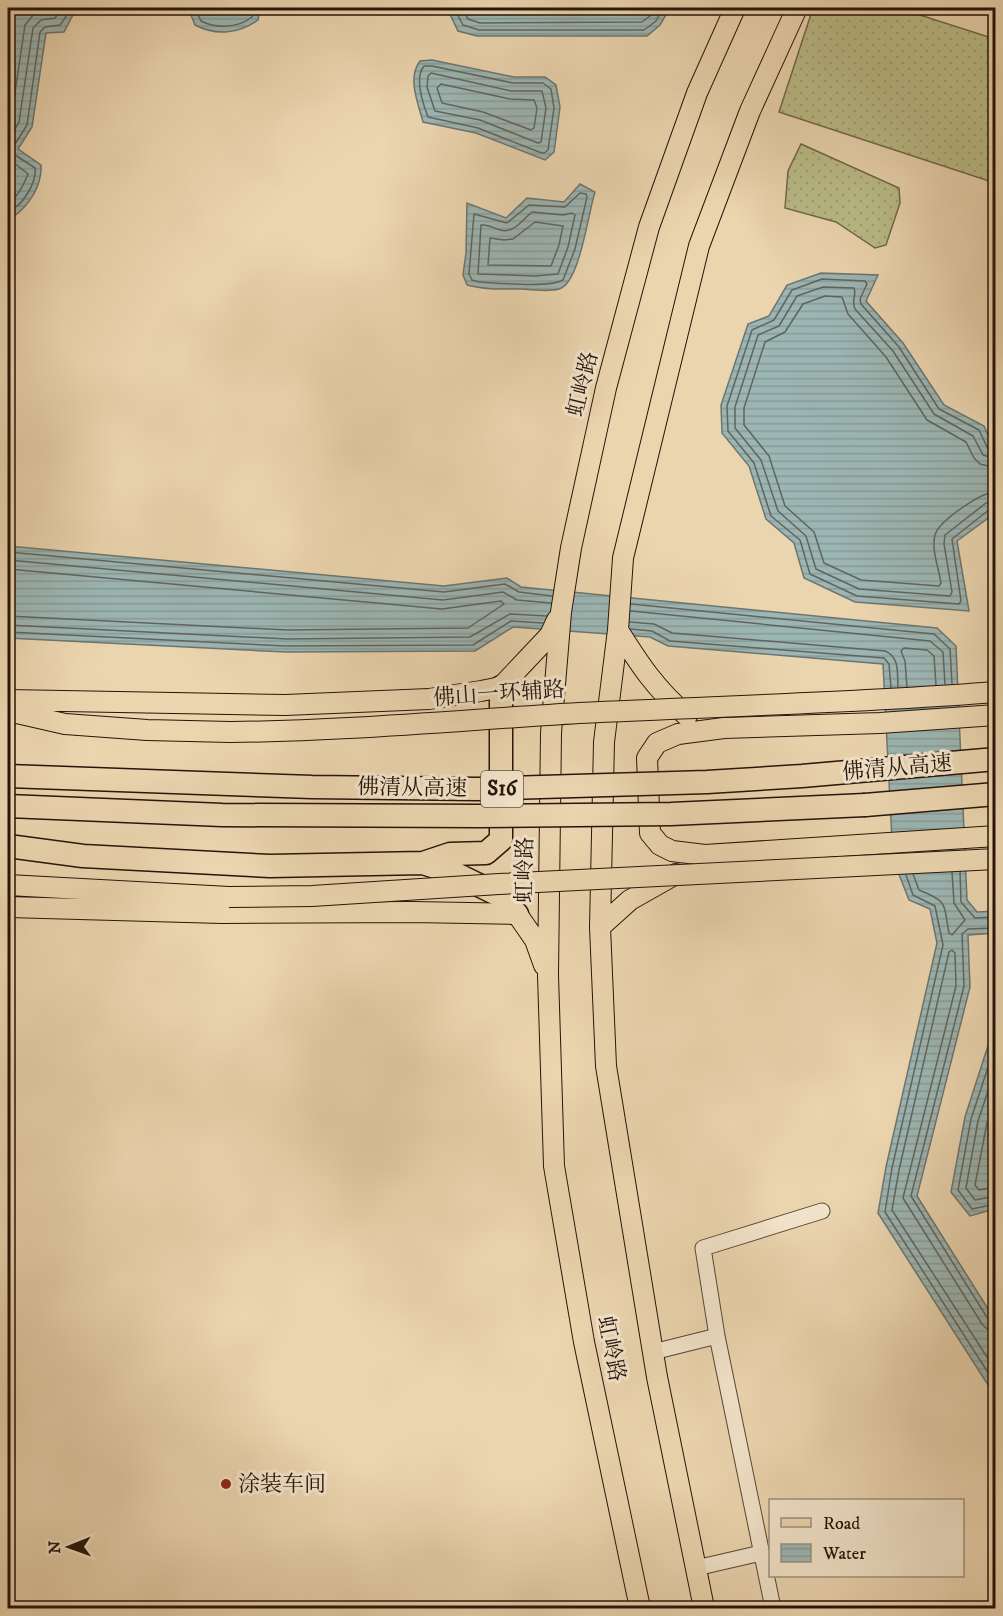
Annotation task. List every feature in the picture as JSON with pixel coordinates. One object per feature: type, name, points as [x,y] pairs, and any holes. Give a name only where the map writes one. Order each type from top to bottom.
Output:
[{"type":"highway","points":[[8,846],[83,856],[270,866],[423,863],[450,854],[486,853],[501,840],[501,687]]},
{"type":"highway","name":"佛清从高速","points":[[8,776],[312,787],[533,788],[707,782],[996,759]]},
{"type":"highway","name":"佛清从高速","points":[[8,806],[222,815],[671,814],[865,805],[996,794]]},
{"type":"highway","points":[[423,863],[456,874],[499,895],[517,914]]},
{"type":"main road","name":"虹岭路","points":[[640,1608],[584,1342],[554,1166],[548,975],[554,636],[561,612],[606,388],[649,227],[697,93],[735,8]]},
{"type":"main road","name":"虹岭路","points":[[704,1608],[653,1352],[606,1066],[600,927],[604,741],[618,630],[623,558],[699,246],[750,111],[797,8]]},
{"type":"main road","points":[[618,630],[664,696],[691,719],[724,728]]},
{"type":"main road","points":[[8,700],[285,705],[429,699],[501,687],[554,636]]},
{"type":"main road","name":"佛山一环辅路","points":[[8,711],[65,724],[147,730],[312,731],[482,718],[802,705],[996,692]]},
{"type":"main road","points":[[990,715],[880,723],[724,728],[678,734],[657,743],[647,758],[650,833],[660,845],[672,851],[705,855],[994,836]]},
{"type":"main road","points":[[600,927],[630,900],[705,855]]},
{"type":"main road","points":[[8,885],[230,897],[312,896],[499,884],[996,859]]},
{"type":"main road","points":[[8,907],[222,913],[517,914],[535,940],[548,975]]},
{"type":"street","points":[[773,1608],[717,1336],[703,1248],[822,1211]]},
{"type":"street","points":[[653,1352],[717,1336]]},
{"type":"street","points":[[696,1568],[761,1553]]},
{"type":"green space","points":[[813,8],[898,8],[995,39],[995,183],[779,112]]},
{"type":"green space","points":[[801,144],[899,188],[900,203],[886,245],[875,248],[836,222],[785,208],[788,171]]},
{"type":"water","points":[[8,8],[86,8],[74,13],[64,32],[46,33],[32,127],[18,149],[41,165],[41,172],[34,194],[25,207],[13,217],[8,216]]},
{"type":"water","points":[[188,8],[260,8],[258,20],[251,25],[235,31],[219,32],[195,25]]},
{"type":"water","points":[[447,8],[670,8],[660,25],[647,36],[477,36],[458,31]]},
{"type":"water","points":[[432,60],[514,77],[545,77],[556,85],[560,107],[554,152],[545,160],[476,133],[423,122],[415,91],[414,75],[420,61]]},
{"type":"water","points":[[580,184],[595,192],[578,261],[566,284],[559,289],[546,291],[467,285],[463,275],[467,203],[506,218],[527,198],[564,202]]},
{"type":"water","points":[[821,273],[878,275],[866,301],[903,343],[944,405],[984,426],[995,451],[995,513],[957,541],[969,611],[855,602],[804,578],[794,543],[766,519],[749,466],[722,433],[721,405],[748,324],[769,316],[787,285]]},
{"type":"water","points":[[8,546],[444,586],[507,578],[521,587],[937,628],[956,646],[967,900],[977,912],[995,911],[996,933],[968,935],[970,987],[917,1196],[995,1320],[995,1396],[878,1213],[886,1167],[937,943],[930,909],[909,900],[893,859],[883,664],[668,646],[650,637],[513,627],[475,651],[286,652],[8,638]]},
{"type":"water","points":[[995,1024],[995,1209],[970,1216],[951,1192],[965,1117]]},
{"type":"place","name":"涂装车间","points":[[226,1484]]}]
